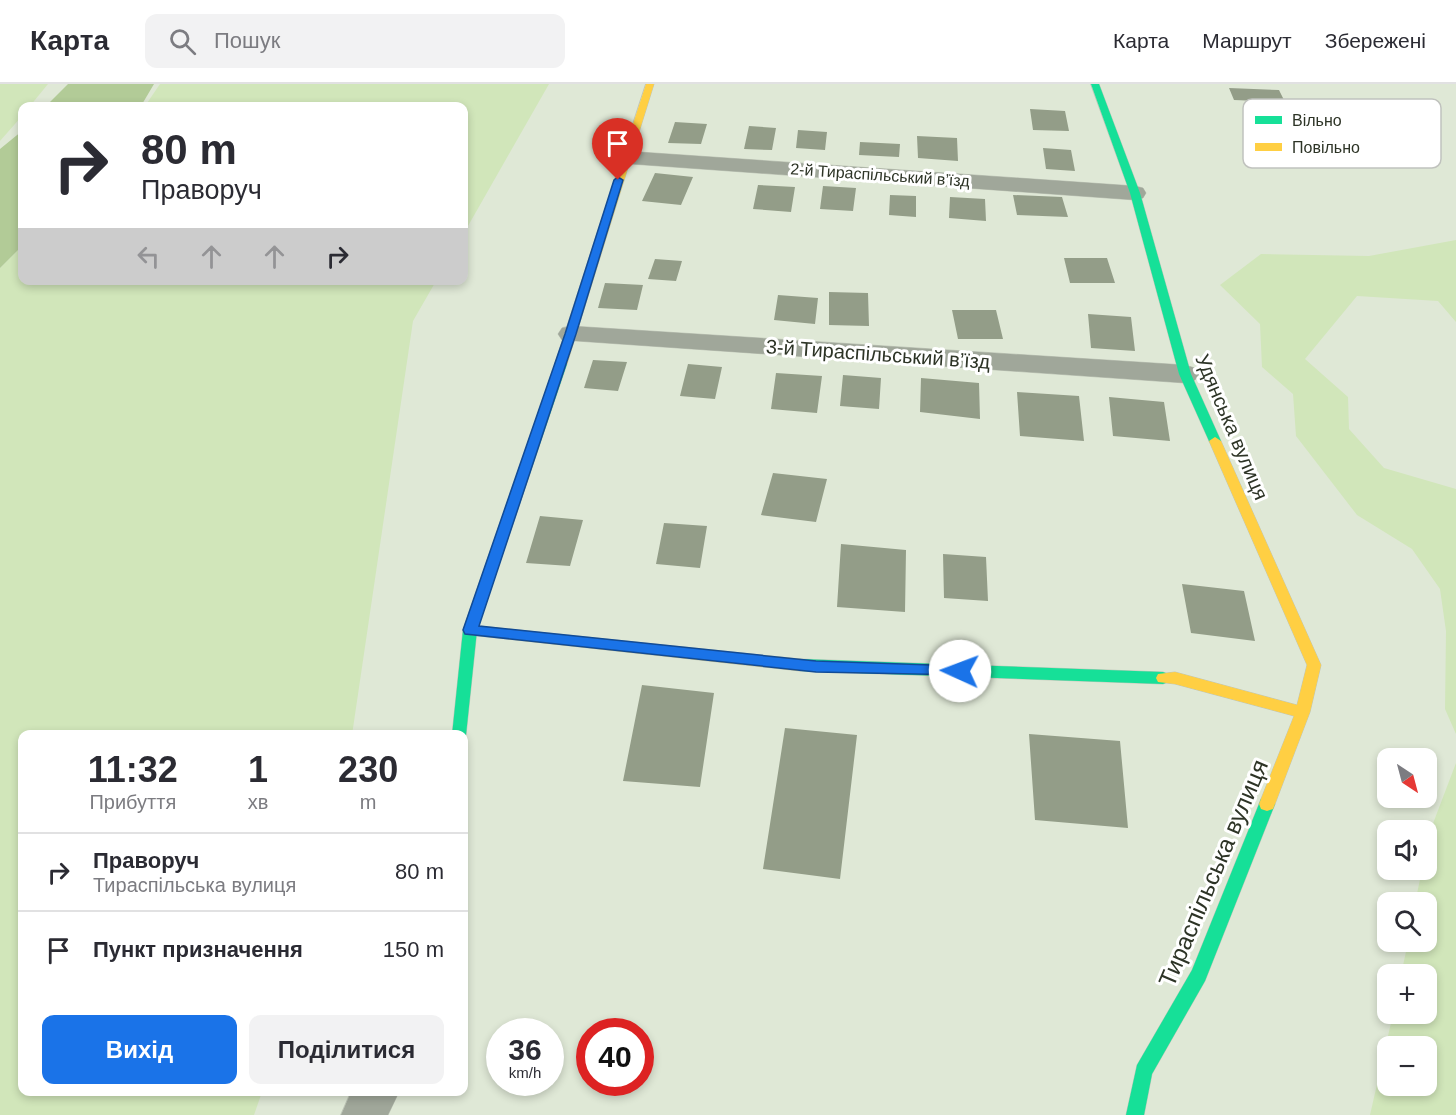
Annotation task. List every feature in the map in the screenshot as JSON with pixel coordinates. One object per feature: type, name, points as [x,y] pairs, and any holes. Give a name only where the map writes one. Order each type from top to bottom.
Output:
[{"type":"street","points":[[460,730],[470,630],[571,334],[650,84]]},
{"type":"street","name":"Удянська вулиця","points":[[1095,84],[1135,193],[1185,374],[1314,665],[1303,711]]},
{"type":"street","name":"2-й Тираспільський в’їзд","points":[[625,158],[1135,193]]},
{"type":"street","name":"3-й Тираспільський в’їзд","points":[[571,334],[1185,374]]},
{"type":"street","points":[[470,630],[816,667],[1175,678],[1303,711]]},
{"type":"street","name":"Тираспільська вулиця","points":[[1135,1115],[1143,1071],[1199,975],[1303,711]]},
{"type":"street","points":[[364,1115],[374,1096]]},
{"type":"shaded area","points":[[0,84],[48,84],[33,102],[18,102],[18,121],[0,141]]},
{"type":"shaded area","points":[[68,84],[154,84],[143,102],[50,102]]},
{"type":"shaded area","points":[[160,84],[549,84],[468,226],[468,102],[148,102]]},
{"type":"shaded area","points":[[18,134],[18,250],[0,268],[0,149]]},
{"type":"shaded area","points":[[1456,240],[1456,322],[1438,301],[1357,296],[1305,359],[1348,397],[1349,429],[1384,468],[1456,489],[1456,734],[1445,709],[1446,631],[1440,589],[1412,549],[1357,515],[1296,436],[1293,394],[1262,367],[1260,324],[1220,285],[1261,254],[1369,256]]},
{"type":"shaded area","points":[[18,250],[18,285],[434,285],[413,321],[353,730],[18,730],[18,1096],[261,1096],[254,1115],[0,1115],[0,268]]},
{"type":"shaded area","points":[[1456,763],[1456,1115],[1370,1115],[1377,1084],[1377,1096],[1437,1096],[1437,1036],[1388,1036],[1391,1024],[1437,1024],[1437,964],[1403,964],[1406,952],[1437,952],[1437,892],[1417,892],[1420,880],[1437,880],[1437,820],[1434,820]]},
{"type":"building","points":[[1229,88],[1279,90],[1284,99],[1243,99],[1234,100]]},
{"type":"building","points":[[1030,109],[1065,111],[1069,131],[1033,130]]},
{"type":"building","points":[[675,122],[707,124],[701,144],[668,143]]},
{"type":"building","points":[[749,126],[776,128],[772,150],[744,149]]},
{"type":"building","points":[[798,130],[827,132],[825,150],[796,148]]},
{"type":"building","points":[[917,136],[957,138],[958,161],[918,158]]},
{"type":"building","points":[[860,142],[900,144],[899,157],[859,155]]},
{"type":"building","points":[[1043,148],[1071,150],[1075,171],[1046,169]]},
{"type":"building","points":[[655,173],[693,177],[681,205],[642,201]]},
{"type":"building","points":[[758,185],[795,187],[791,212],[753,209]]},
{"type":"building","points":[[823,186],[856,188],[853,211],[820,209]]},
{"type":"building","points":[[890,195],[916,196],[916,217],[889,215]]},
{"type":"building","points":[[1013,195],[1062,197],[1068,217],[1017,215]]},
{"type":"building","points":[[950,197],[985,199],[986,221],[949,218]]},
{"type":"building","points":[[1064,258],[1107,258],[1115,283],[1070,283]]},
{"type":"building","points":[[655,259],[682,261],[676,281],[648,279]]},
{"type":"building","points":[[605,283],[643,285],[637,310],[598,308]]},
{"type":"building","points":[[829,292],[868,293],[869,326],[829,325]]},
{"type":"building","points":[[778,295],[818,298],[815,324],[774,320]]},
{"type":"building","points":[[952,310],[996,310],[1003,339],[958,339]]},
{"type":"building","points":[[1088,314],[1131,317],[1135,351],[1091,348]]},
{"type":"building","points":[[593,360],[627,362],[618,391],[584,388]]},
{"type":"building","points":[[688,364],[722,367],[715,399],[680,396]]},
{"type":"building","points":[[776,373],[822,376],[817,413],[771,409]]},
{"type":"building","points":[[843,375],[881,378],[879,409],[840,406]]},
{"type":"building","points":[[921,378],[979,383],[980,419],[920,412]]},
{"type":"building","points":[[1017,392],[1079,396],[1084,441],[1020,436]]},
{"type":"building","points":[[1109,397],[1164,402],[1170,441],[1113,436]]},
{"type":"building","points":[[773,473],[827,479],[816,522],[761,515]]},
{"type":"building","points":[[540,516],[583,520],[570,566],[526,563]]},
{"type":"building","points":[[664,523],[707,526],[700,568],[656,564]]},
{"type":"building","points":[[841,544],[906,550],[905,612],[837,607]]},
{"type":"building","points":[[943,554],[986,557],[988,601],[944,598]]},
{"type":"building","points":[[1182,584],[1244,591],[1255,641],[1191,633]]},
{"type":"building","points":[[642,685],[714,693],[700,787],[623,781]]},
{"type":"building","points":[[785,728],[857,735],[840,879],[763,869]]},
{"type":"building","points":[[1029,734],[1120,741],[1128,828],[1035,820]]},
{"type":"traffic: fast","points":[[1095,84],[1135,193],[1185,374],[1215,441]]},
{"type":"traffic: fast","points":[[460,730],[470,630],[561,364]]},
{"type":"traffic: fast","points":[[800,665],[1163,678]]},
{"type":"traffic: fast","points":[[1135,1115],[1143,1071],[1199,975],[1267,804]]},
{"type":"traffic: slow","points":[[561,364],[650,84]]},
{"type":"traffic: slow","points":[[1215,441],[1314,665],[1303,712],[1267,804]]},
{"type":"traffic: slow","points":[[470,630],[800,665]]},
{"type":"traffic: slow","points":[[1163,678],[1175,678],[1303,712]]},
{"type":"route","points":[[618,180],[571,334],[470,630],[816,667],[960,671]]}]
